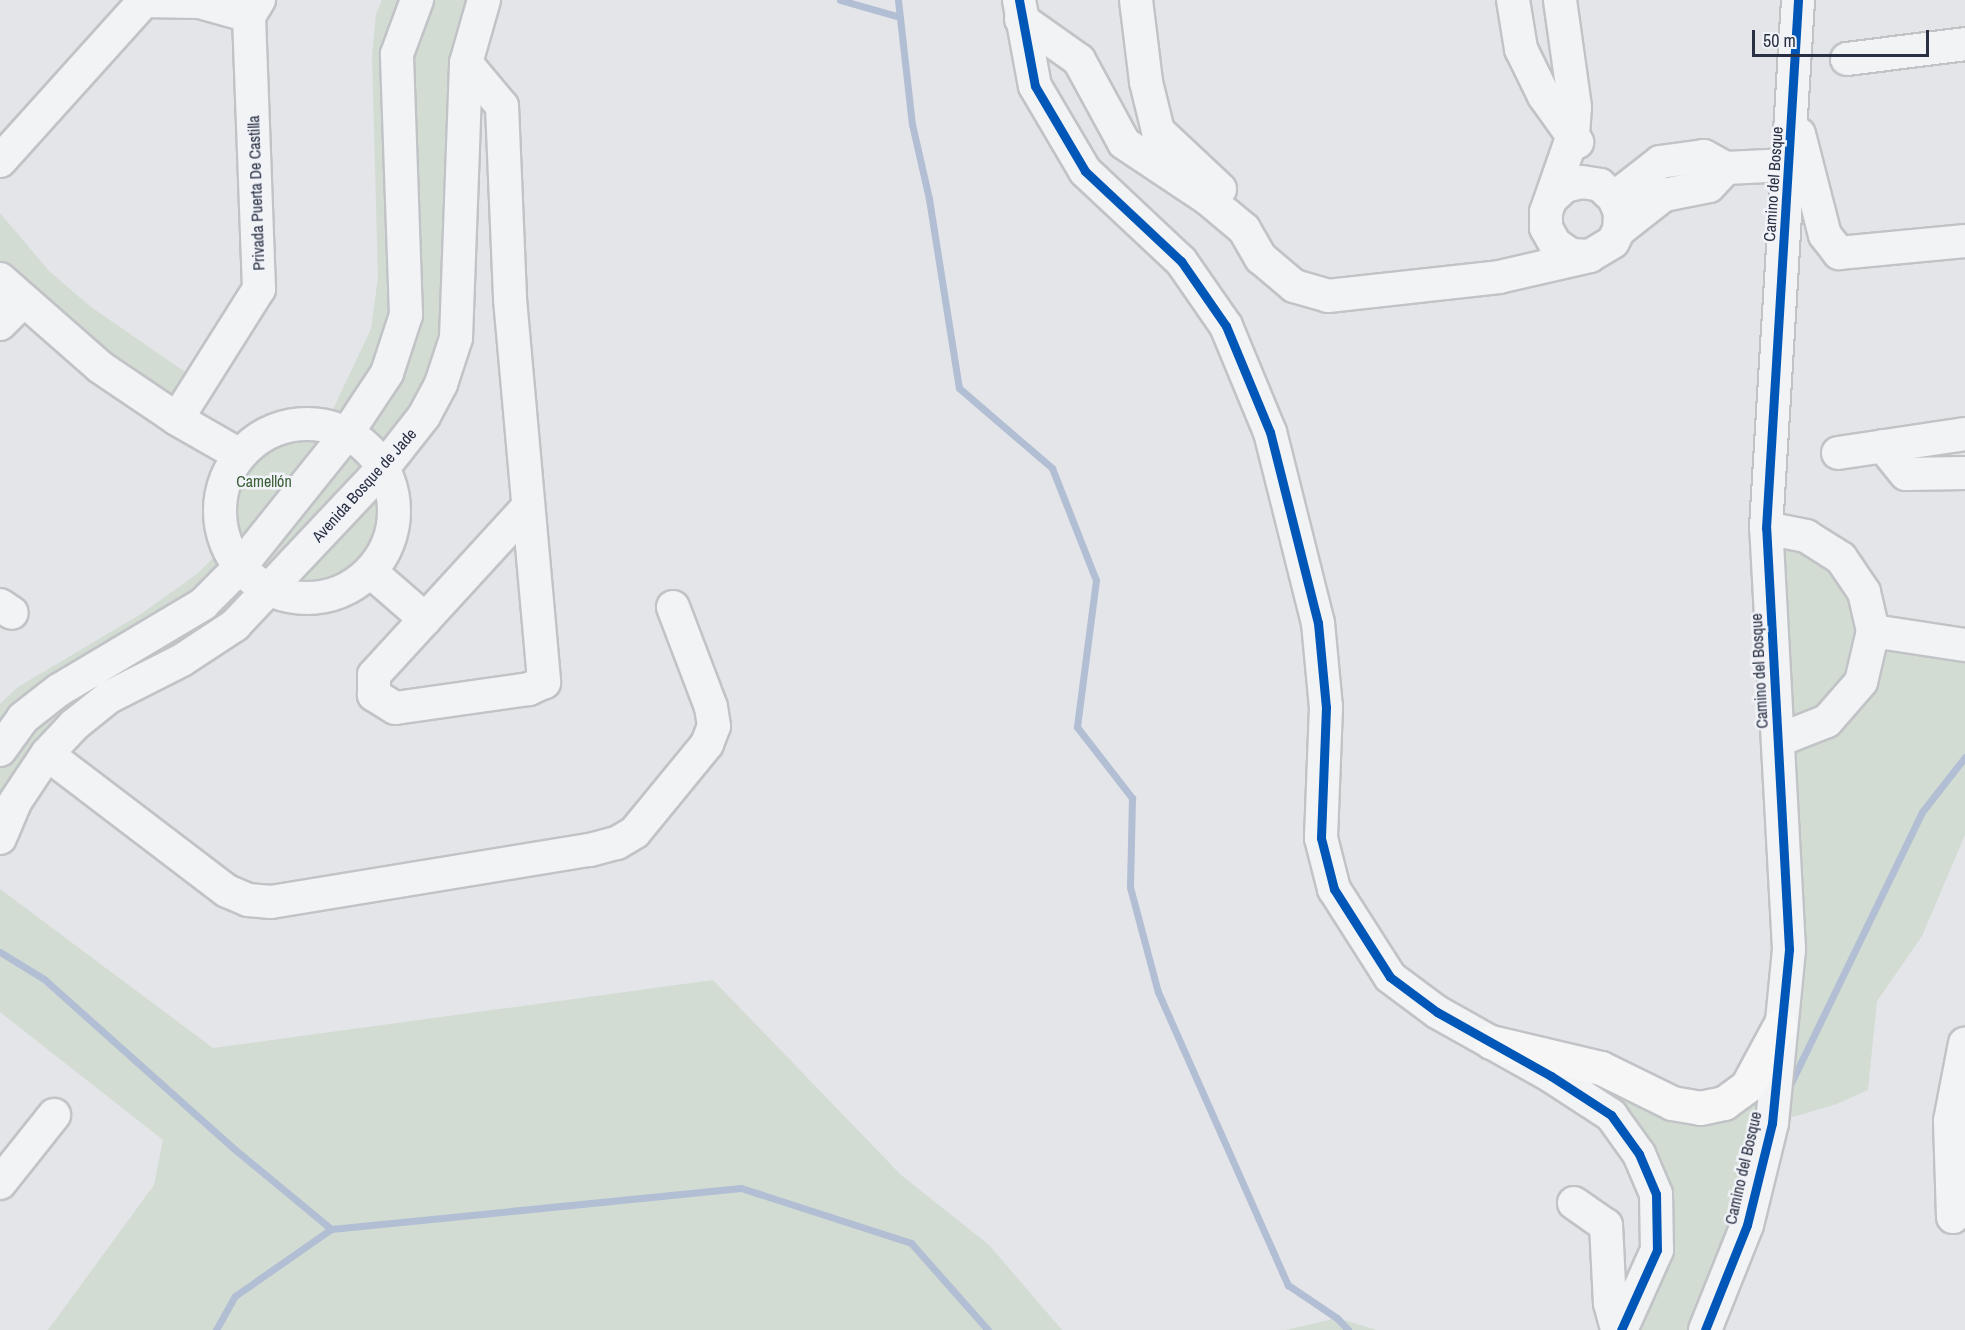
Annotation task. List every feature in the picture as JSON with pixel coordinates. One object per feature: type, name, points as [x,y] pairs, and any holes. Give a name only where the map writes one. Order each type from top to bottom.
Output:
[{"type":"main road","points":[[1491,1042],[1601,1068],[1672,1103],[1700,1108],[1724,1103],[1747,1086],[1780,1025]]},
{"type":"street","points":[[0,750],[23,718],[59,690],[203,604],[239,568],[348,432],[387,373],[406,315],[397,54],[417,0]]},
{"type":"street","name":"Avenida Bosque de Jade","points":[[0,838],[10,787],[47,754],[74,725],[109,697],[182,660],[235,625],[384,467],[424,416],[441,384],[456,338],[466,63],[484,0]]},
{"type":"street","points":[[1136,0],[1146,82],[1158,131],[1227,196],[1261,258],[1294,286],[1328,296],[1499,277],[1590,256],[1613,242],[1619,230],[1620,213],[1573,135],[1544,96],[1521,49],[1513,0]]},
{"type":"street","points":[[1560,0],[1575,107],[1573,135],[1549,213],[1555,244],[1571,255],[1590,256]]},
{"type":"street","name":"Camino del Bosque","points":[[1705,1330],[1747,1225],[1772,1123],[1789,949],[1766,528],[1788,165],[1794,114],[1798,0]]},
{"type":"street","name":"Privada Puerta De Castilla","points":[[0,161],[144,1],[200,2],[254,8],[259,289],[177,419]]},
{"type":"street","points":[[1020,9],[1079,60],[1124,143],[1209,199],[1244,229]]},
{"type":"street","points":[[1020,9],[1035,86],[1085,171],[1181,261],[1226,326],[1270,432],[1318,623],[1326,707],[1321,838],[1334,890],[1390,977],[1437,1012],[1611,1114],[1640,1154],[1656,1194],[1657,1250],[1621,1330]]},
{"type":"street","points":[[1847,59],[1965,44]]},
{"type":"street","points":[[466,63],[502,106],[510,300],[544,682],[529,689],[395,708],[374,695],[374,675],[528,507]]},
{"type":"street","points":[[1794,114],[1825,235],[1839,253],[1965,240]]},
{"type":"street","points":[[1607,192],[1660,162],[1704,156],[1726,168],[1788,165]]},
{"type":"street","points":[[1619,230],[1664,195],[1709,186],[1726,168]]},
{"type":"street","points":[[1499,277],[1549,213],[1565,186],[1582,182],[1607,192]]},
{"type":"street","points":[[0,279],[22,302],[100,367],[177,419],[238,454]]},
{"type":"street","points":[[0,324],[22,302]]},
{"type":"street","points":[[310,422],[348,432],[384,467],[396,510],[385,553],[371,572],[355,585],[313,599],[268,590],[239,568],[221,532],[220,491],[238,454],[271,430],[310,422]]},
{"type":"street","points":[[1838,453],[1965,434]]},
{"type":"street","points":[[1883,446],[1906,474],[1965,473]]},
{"type":"street","points":[[1766,528],[1806,536],[1840,558],[1864,592],[1873,632],[1861,682],[1848,698],[1827,722],[1779,740]]},
{"type":"street","points":[[371,572],[425,619]]},
{"type":"street","points":[[47,754],[227,891],[248,900],[271,902],[591,850],[617,843],[635,832],[707,744],[714,726],[711,707],[673,607]]},
{"type":"street","points":[[1873,632],[1965,645]]},
{"type":"street","points":[[1953,1217],[1950,1121],[1965,1043]]},
{"type":"street","points":[[0,1183],[54,1115]]},
{"type":"street","points":[[1574,1203],[1606,1226],[1610,1303],[1617,1330]]},
{"type":"green space","name":"Camellón","points":[[382,0],[484,0],[456,338],[384,467],[396,510],[385,553],[355,585],[313,599],[268,591],[109,697],[0,838],[0,704],[18,687],[141,614],[197,574],[225,546],[221,532],[220,491],[238,454],[271,430],[310,422],[326,424],[371,329],[378,277],[372,57],[376,14]]},
{"type":"green space","points":[[0,213],[49,271],[91,307],[201,383],[177,419],[0,270]]},
{"type":"green space","points":[[1766,528],[1841,558],[1873,631],[1965,645],[1965,835],[1922,936],[1877,1001],[1868,1090],[1837,1104],[1772,1123],[1706,1330],[1621,1330],[1656,1194],[1543,1053],[1724,1103],[1780,1025]]},
{"type":"green space","points":[[0,889],[213,1048],[713,980],[901,1175],[989,1245],[1062,1330],[48,1330],[154,1185],[163,1140],[0,1012]]},
{"type":"green space","points":[[1337,1318],[1377,1330],[1286,1330]]},
{"type":"waterway","points":[[840,0],[900,17]]},
{"type":"waterway","points":[[898,0],[912,124],[929,199],[959,388],[1052,468],[1096,580],[1077,727],[1132,798],[1130,887],[1158,992],[1288,1285],[1337,1318],[1348,1330]]},
{"type":"waterway","points":[[1789,1087],[1922,812],[1965,757]]},
{"type":"waterway","points":[[0,952],[44,979],[232,1147],[331,1229]]},
{"type":"waterway","points":[[216,1330],[235,1296],[331,1229],[741,1188],[911,1243],[988,1330]]},
{"type":"cycle path","points":[[1019,0],[1035,86],[1085,171],[1181,261],[1226,326],[1270,432],[1318,623],[1326,707],[1321,838],[1334,889],[1390,977],[1437,1012],[1551,1076],[1611,1115],[1639,1154],[1656,1194],[1657,1250],[1621,1330]]},
{"type":"cycle path","points":[[1705,1330],[1747,1225],[1772,1123],[1789,949],[1766,528],[1798,0]]}]
